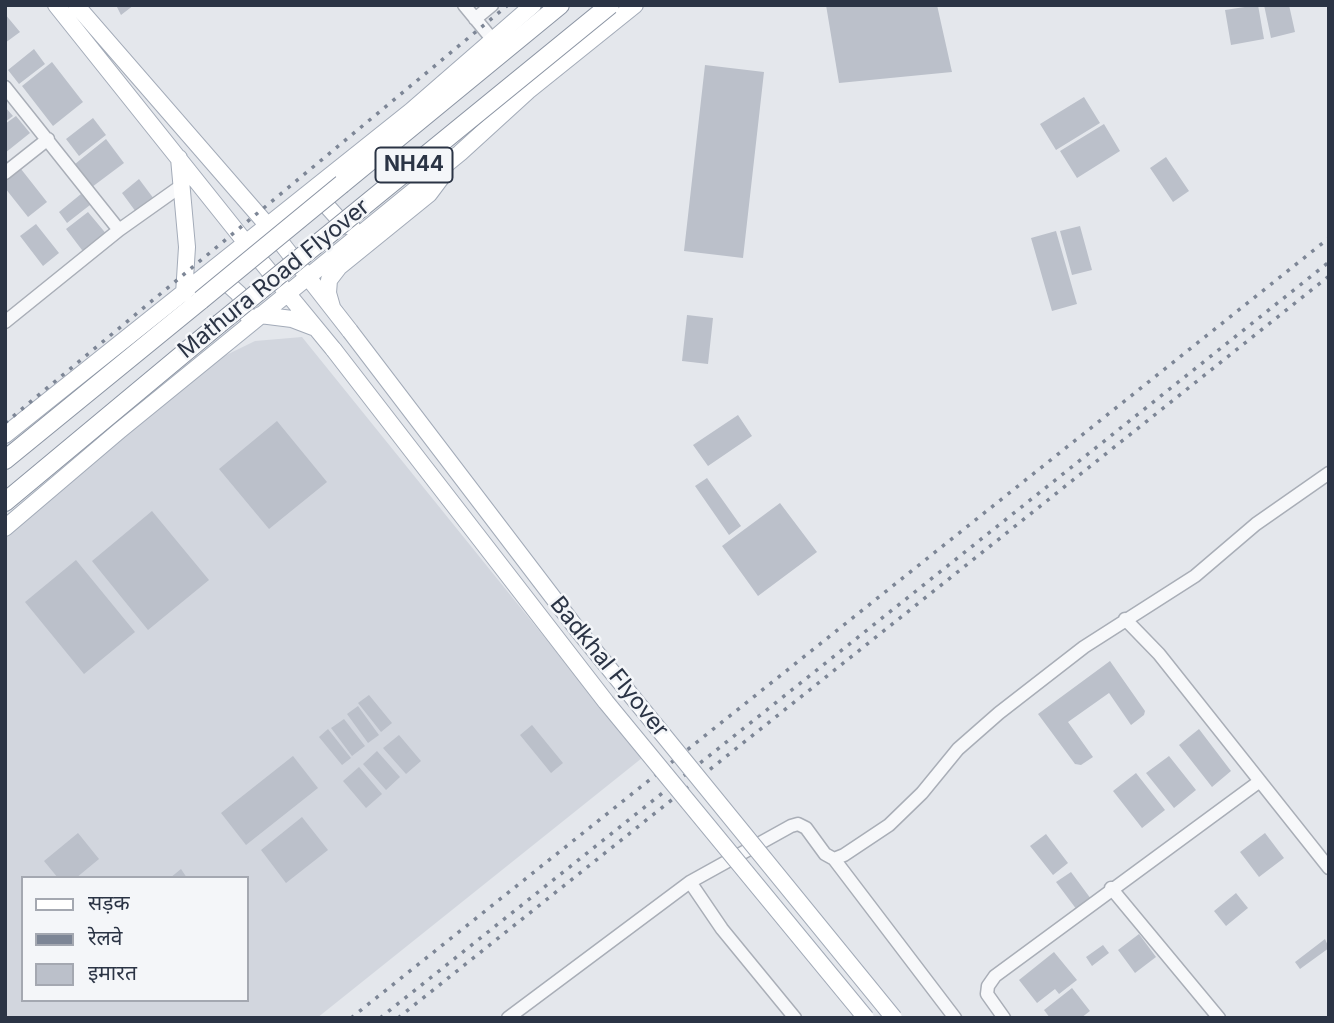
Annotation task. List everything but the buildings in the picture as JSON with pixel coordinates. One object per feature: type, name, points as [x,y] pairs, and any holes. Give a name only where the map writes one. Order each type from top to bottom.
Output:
[{"type":"highway","name":"Mathura Road Flyover","points":[[5,460],[560,5]]},
{"type":"highway","name":"Mathura Road Flyover","points":[[5,502],[610,5]]},
{"type":"main road","name":"Badkhal Flyover","points":[[57,5],[334,350],[606,702],[866,1018]]},
{"type":"main road","name":"Badkhal Flyover","points":[[76,5],[268,226],[578,629],[894,1018]]},
{"type":"main road","points":[[5,435],[411,111],[533,5]]},
{"type":"main road","points":[[5,528],[254,320],[460,153],[528,91],[635,5]]},
{"type":"main road","points":[[333,309],[328,293],[329,280],[339,267],[429,194],[460,153]]},
{"type":"main road","points":[[179,158],[187,247],[184,294]]},
{"type":"main road","points":[[323,181],[322,194],[327,206],[339,220],[351,227],[369,227]]},
{"type":"main road","points":[[207,275],[218,278],[239,294],[247,314],[254,320],[292,319],[316,328]]},
{"type":"street","points":[[464,5],[492,39]]},
{"type":"street","points":[[475,19],[492,5]]},
{"type":"street","points":[[5,88],[119,230]]},
{"type":"street","points":[[5,173],[48,139]]},
{"type":"street","points":[[5,322],[119,230],[181,187]]},
{"type":"street","points":[[834,859],[889,825],[922,793],[958,749],[999,713],[1084,647],[1195,576],[1256,524],[1329,473]]},
{"type":"street","points":[[1125,619],[1159,654],[1329,868]]},
{"type":"street","points":[[1004,1018],[987,994],[988,986],[995,976],[1111,888],[1260,781]]},
{"type":"street","points":[[508,1018],[690,882],[798,824],[806,828],[825,854],[834,859],[955,1018]]},
{"type":"street","points":[[690,882],[722,929],[795,1018]]},
{"type":"street","points":[[1111,888],[1219,1018]]},
{"type":"shaded area","points":[[302,337],[642,758],[317,1018],[5,1018],[5,532],[216,360],[255,341]]},
{"type":"railway","points":[[5,423],[508,5]]},
{"type":"railway","points":[[351,1018],[1329,238]]},
{"type":"railway","points":[[380,1018],[1329,262]]},
{"type":"railway","points":[[398,1018],[1329,276]]}]
